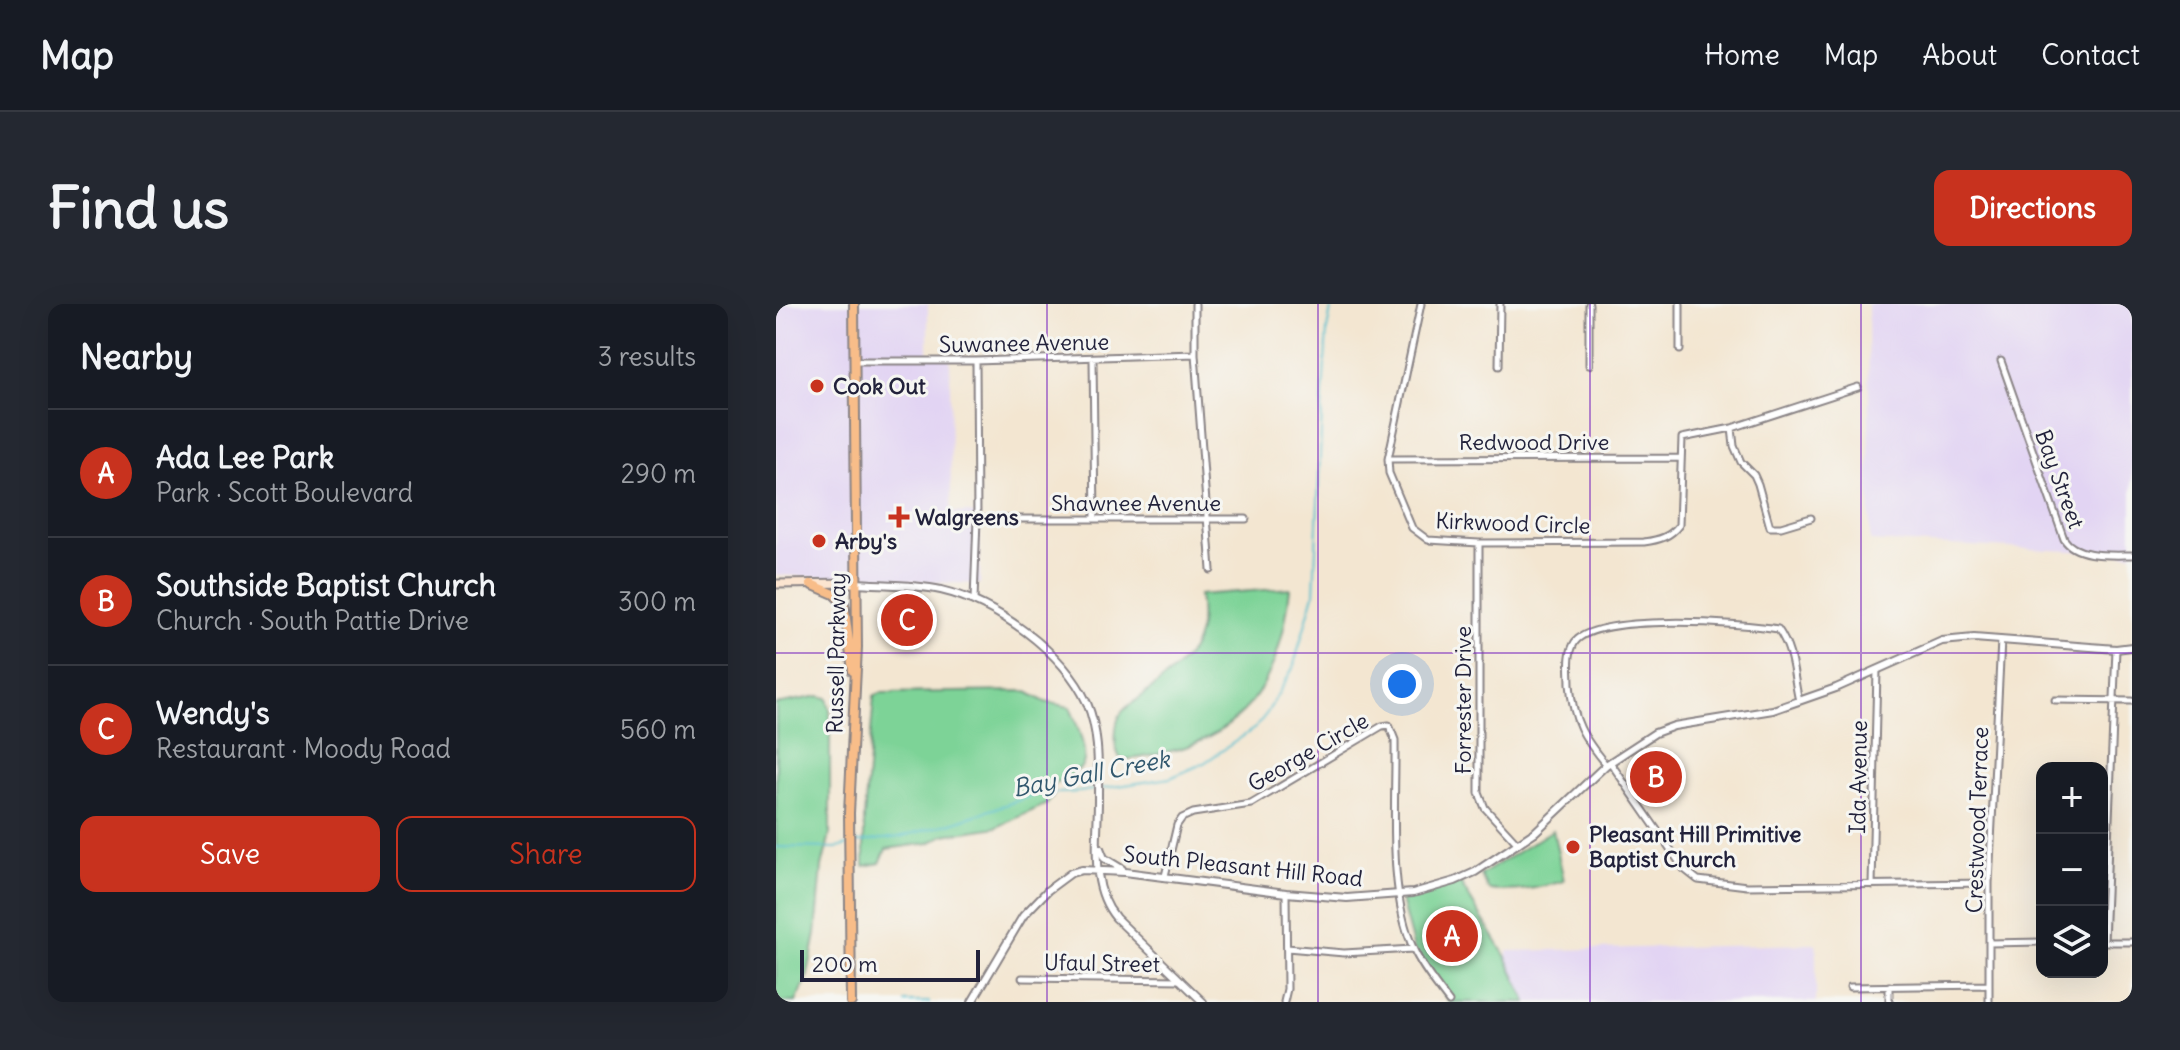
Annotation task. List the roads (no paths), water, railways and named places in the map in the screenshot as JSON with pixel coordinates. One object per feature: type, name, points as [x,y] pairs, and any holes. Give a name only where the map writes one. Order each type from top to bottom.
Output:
[{"type":"main road","name":"Russell Parkway","points":[[851,1002],[849,813],[855,685],[854,304]]},
{"type":"main road","points":[[776,584],[855,583]]},
{"type":"main road","points":[[811,584],[834,594],[843,602],[855,685]]},
{"type":"street","points":[[1195,304],[1195,354],[1211,570]]},
{"type":"street","name":"Kirkwood Circle","points":[[1421,304],[1388,459],[1389,473],[1412,528],[1428,540],[1479,543],[1644,542],[1663,538],[1679,525],[1680,458]]},
{"type":"street","points":[[1499,366],[1500,304]]},
{"type":"street","points":[[1589,304],[1589,365]]},
{"type":"street","points":[[1680,304],[1680,350]]},
{"type":"street","name":"Suwanee Avenue","points":[[854,361],[1093,359],[1195,354]]},
{"type":"street","points":[[1093,359],[1095,519]]},
{"type":"street","points":[[974,600],[976,361]]},
{"type":"street","name":"Bay Street","points":[[2001,361],[2069,547],[2089,552],[2132,555]]},
{"type":"street","points":[[1680,458],[1682,438],[1732,428],[1858,387]]},
{"type":"street","points":[[1732,428],[1734,446],[1741,462],[1754,475],[1770,527],[1811,518]]},
{"type":"street","name":"Redwood Drive","points":[[1388,459],[1680,458]]},
{"type":"street","name":"Shawnee Avenue","points":[[977,519],[1246,519]]},
{"type":"street","name":"Forrester Drive","points":[[1479,543],[1479,793],[1485,808],[1518,844]]},
{"type":"street","points":[[855,583],[926,588],[974,600],[1037,641],[1073,681],[1087,704],[1095,735],[1101,893],[1111,912],[1203,1002]]},
{"type":"street","points":[[1799,701],[1788,643],[1778,629],[1728,624],[1647,624],[1583,635],[1571,650],[1572,702],[1577,723],[1684,869],[1698,880],[1747,886],[1989,883]]},
{"type":"street","name":"South Pleasant Hill Road","points":[[1098,870],[1286,893],[1347,898],[1398,895],[1455,881],[1475,872],[1535,832],[1608,764],[1655,733],[1674,726],[1773,710],[1942,641],[1974,638],[2116,649],[2132,647]]},
{"type":"street","name":"Crestwood Terrace","points":[[1989,1002],[1989,883],[2001,640]]},
{"type":"street","points":[[2105,906],[2116,649]]},
{"type":"street","name":"Ida Avenue","points":[[1872,885],[1877,669]]},
{"type":"street","points":[[2055,700],[2132,701]]},
{"type":"street","name":"George Circle","points":[[1165,876],[1177,825],[1182,818],[1193,813],[1251,804],[1382,726],[1389,725],[1395,740],[1398,895]]},
{"type":"street","points":[[1098,838],[1104,858],[1125,872]]},
{"type":"street","points":[[972,1002],[1023,916],[1048,890],[1071,873],[1098,870]]},
{"type":"street","points":[[1284,1002],[1287,989],[1286,893]]},
{"type":"street","points":[[1398,895],[1413,949],[1427,974],[1449,1002]]},
{"type":"street","points":[[1989,943],[2036,942]]},
{"type":"street","points":[[2108,942],[2132,942]]},
{"type":"street","points":[[1287,948],[1344,953],[1413,949]]},
{"type":"street","name":"Ufaul Street","points":[[1022,978],[1181,980]]},
{"type":"street","points":[[1850,987],[1988,985]]},
{"type":"street","points":[[1889,986],[1889,1002]]},
{"type":"waterway","name":"Bay Gall Creek","points":[[854,843],[899,837],[1037,794],[1079,792],[1170,778],[1204,763],[1255,728],[1293,668],[1314,594],[1322,409],[1327,330],[1332,304]]},
{"type":"waterway","name":"Bay Gall Creek","points":[[776,847],[838,848],[848,845]]},
{"type":"waterway","points":[[905,1002],[929,1002]]},
{"type":"place","name":"Cook Out","points":[[817,386]]},
{"type":"place","name":"Walgreens","points":[[899,517]]},
{"type":"place","name":"Arby's","points":[[819,541]]},
{"type":"place","name":"Wendy's","points":[[907,620]]},
{"type":"place","name":"Southside Baptist Church","points":[[1656,777]]},
{"type":"place","name":"Pleasant Hill Primitive Baptist Church","points":[[1573,847]]},
{"type":"place","name":"Ada Lee Park","points":[[1452,936]]}]
